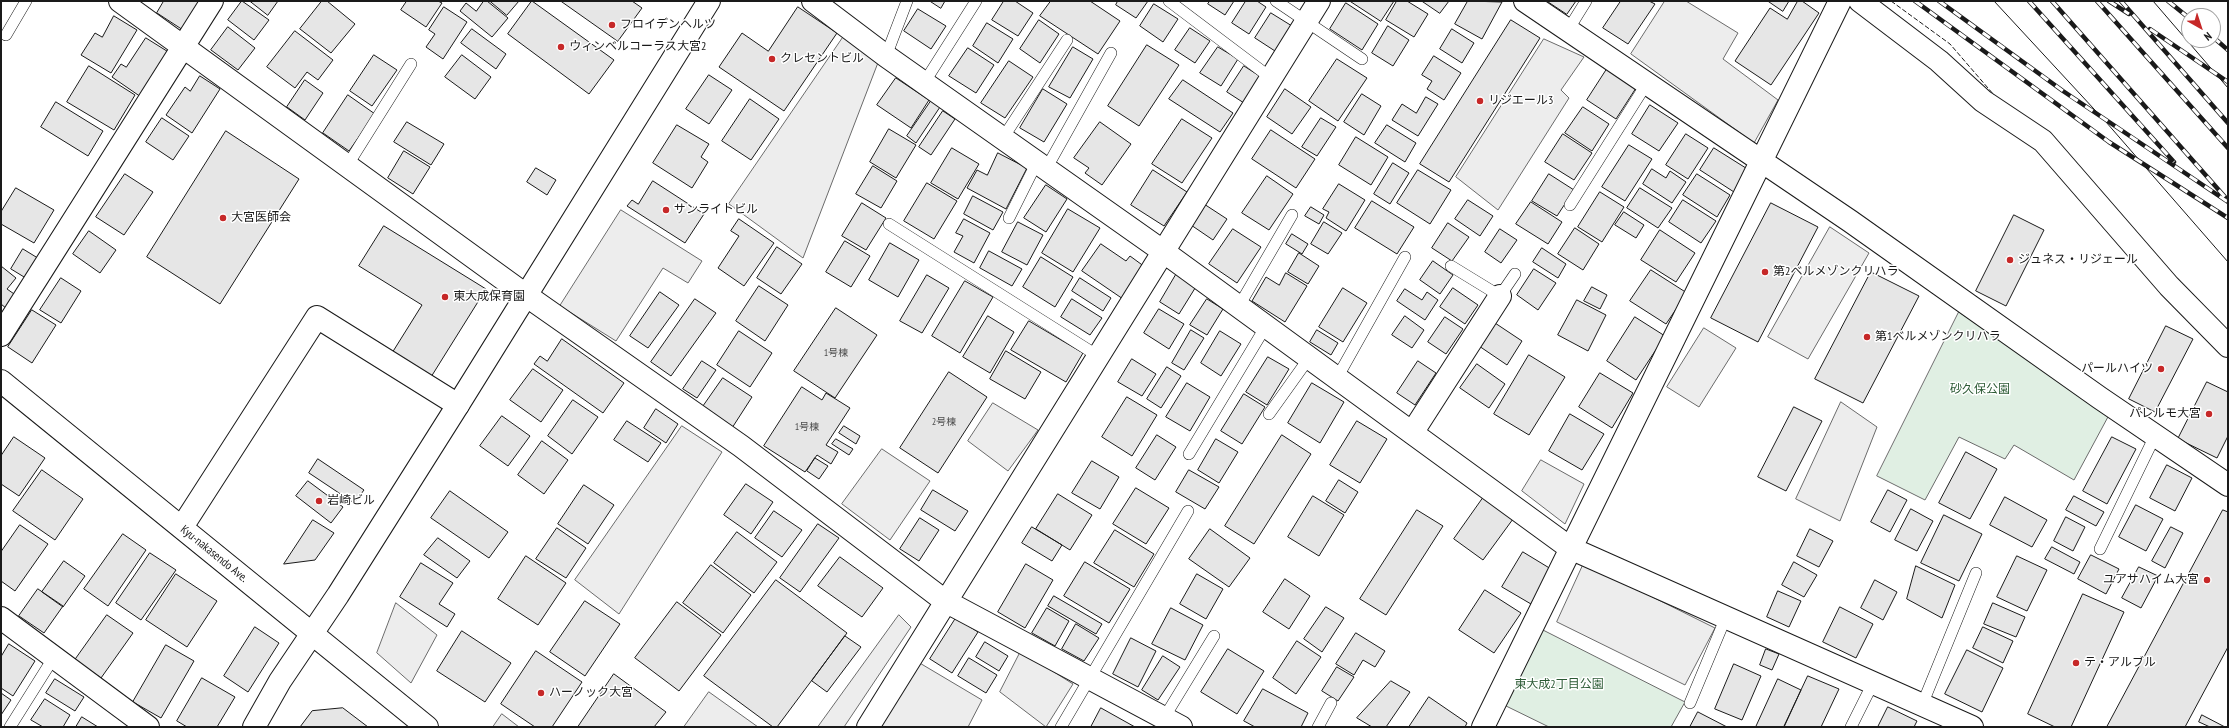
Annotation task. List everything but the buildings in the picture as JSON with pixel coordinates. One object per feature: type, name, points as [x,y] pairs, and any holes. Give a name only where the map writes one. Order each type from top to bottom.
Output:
[{"type":"street","points":[[120,1],[182,48],[527,296],[741,446],[945,601],[1172,722]]},
{"type":"street","points":[[1,335],[212,1]]},
{"type":"street","points":[[254,727],[280,681],[312,634],[527,296],[709,1]]},
{"type":"street","points":[[813,1],[886,56],[1239,306],[1570,548],[1972,727]]},
{"type":"street","points":[[868,727],[1319,1]]},
{"type":"street","points":[[1525,1],[1850,221],[2155,436],[2228,485]]},
{"type":"street","points":[[1483,727],[1840,1]]},
{"type":"street","points":[[1860,1],[1939,61],[1983,101],[2043,141],[2169,286],[2228,346]]},
{"type":"street","points":[[1412,433],[1500,296]]},
{"type":"street","points":[[182,527],[317,317],[458,405]]},
{"type":"street","name":"Kyu-nakasendo Ave.","points":[[1,382],[182,527],[427,727]]},
{"type":"street","points":[[1,618],[54,657],[137,724]]},
{"type":"lane","points":[[6,35],[26,1]]},
{"type":"lane","points":[[886,56],[907,1]]},
{"type":"lane","points":[[924,83],[976,1]]},
{"type":"lane","points":[[1169,1],[1271,78]]},
{"type":"lane","points":[[1276,1],[1362,59]]},
{"type":"lane","points":[[1568,30],[1586,1]]},
{"type":"lane","points":[[1003,138],[1067,40]]},
{"type":"lane","points":[[1009,218],[1111,53]]},
{"type":"lane","points":[[347,166],[411,64]]},
{"type":"lane","points":[[1570,205],[1646,83]]},
{"type":"lane","points":[[1239,306],[1292,216]]},
{"type":"lane","points":[[889,224],[1098,356]]},
{"type":"lane","points":[[1337,378],[1405,257]]},
{"type":"lane","points":[[1451,266],[1500,296],[1515,274]]},
{"type":"lane","points":[[1189,454],[1266,326]]},
{"type":"lane","points":[[1268,414],[1309,358]]},
{"type":"lane","points":[[2100,549],[2155,436]]},
{"type":"lane","points":[[1061,727],[1188,511]]},
{"type":"lane","points":[[1922,705],[1976,573]]},
{"type":"lane","points":[[1690,703],[1726,617]]},
{"type":"lane","points":[[1172,722],[1214,636]]},
{"type":"lane","points":[[10,727],[54,657]]},
{"type":"lane","points":[[1851,727],[1873,683]]},
{"type":"lane","points":[[1318,727],[1331,703]]},
{"type":"green space","name":"砂久保公園","points":[[1959,312],[2109,415],[2074,480],[2014,445],[2005,459],[1959,437],[1925,500],[1877,476]]},
{"type":"green space","name":"東大成2丁目公園","points":[[1539,628],[1685,702],[1671,727],[1549,727],[1504,705]]},
{"type":"shaded area","points":[[1665,1],[1686,1],[1738,33],[1723,59],[1778,100],[1754,143],[1631,54]]},
{"type":"shaded area","points":[[844,36],[879,60],[803,258],[729,204]]},
{"type":"shaded area","points":[[1544,39],[1584,57],[1561,90],[1569,98],[1498,210],[1456,177]]},
{"type":"shaded area","points":[[621,210],[702,261],[688,283],[663,268],[616,341],[560,306]]},
{"type":"shaded area","points":[[1830,227],[1869,253],[1808,359],[1768,337]]},
{"type":"shaded area","points":[[1704,328],[1736,348],[1699,407],[1667,387]]},
{"type":"shaded area","points":[[1841,402],[1877,427],[1840,521],[1796,499]]},
{"type":"shaded area","points":[[993,403],[1038,430],[1008,471],[968,441]]},
{"type":"shaded area","points":[[682,426],[722,452],[619,614],[575,580]]},
{"type":"shaded area","points":[[882,449],[930,481],[890,540],[842,504]]},
{"type":"shaded area","points":[[1541,460],[1584,484],[1565,524],[1522,491]]},
{"type":"shaded area","points":[[1584,563],[1715,628],[1685,685],[1557,622]]},
{"type":"shaded area","points":[[396,603],[437,635],[411,683],[377,653]]},
{"type":"shaded area","points":[[899,615],[911,627],[844,727],[818,727]]},
{"type":"shaded area","points":[[1021,651],[1073,684],[1046,727],[1000,692]]},
{"type":"shaded area","points":[[918,662],[982,700],[968,727],[879,727]]},
{"type":"shaded area","points":[[709,692],[758,727],[684,727]]},
{"type":"shaded area","points":[[502,714],[519,727],[493,727]]},
{"type":"tram line","points":[[1994,1],[2106,122],[2228,262]]},
{"type":"tram line","points":[[2153,1],[2228,88]]},
{"type":"railway","points":[[1915,1],[2109,142],[2228,218]]},
{"type":"railway","points":[[1939,1],[2063,91],[2228,202]]},
{"type":"railway","points":[[2029,1],[2174,162]]},
{"type":"railway","points":[[2052,1],[2225,197]]},
{"type":"railway","points":[[2097,1],[2228,148]]},
{"type":"railway","points":[[2109,1],[2129,14]]},
{"type":"railway","points":[[2121,1],[2228,123]]},
{"type":"railway","points":[[2168,1],[2181,12]]},
{"type":"railway","points":[[2150,29],[2228,82]]},
{"type":"railway","points":[[2221,44],[2228,50]]},
{"type":"fence","points":[[1891,1],[1950,44],[1994,95]]},
{"type":"place","name":"フロイデンヘルツ","points":[[612,25]]},
{"type":"place","name":"ウィンベルコーラス大宮2","points":[[561,47]]},
{"type":"place","name":"クレセントビル","points":[[772,59]]},
{"type":"place","name":"リジエール3","points":[[1480,101]]},
{"type":"place","name":"サンライトビル","points":[[666,210]]},
{"type":"place","name":"大宮医師会","points":[[223,218]]},
{"type":"place","name":"ジュネス・リジェール","points":[[2010,260]]},
{"type":"place","name":"第2ベルメゾンクリハラ","points":[[1765,272]]},
{"type":"place","name":"東大成保育園","points":[[445,297]]},
{"type":"place","name":"第1ベルメゾンクリハラ","points":[[1867,337]]},
{"type":"place","name":"パールハイツ","points":[[2161,369]]},
{"type":"place","name":"パレルモ大宮","points":[[2209,414]]},
{"type":"place","name":"岩崎ビル","points":[[319,501]]},
{"type":"place","name":"ユアサハイム大宮","points":[[2207,580]]},
{"type":"place","name":"テ・アルブル","points":[[2076,663]]},
{"type":"place","name":"ハーノック大宮","points":[[541,693]]}]
